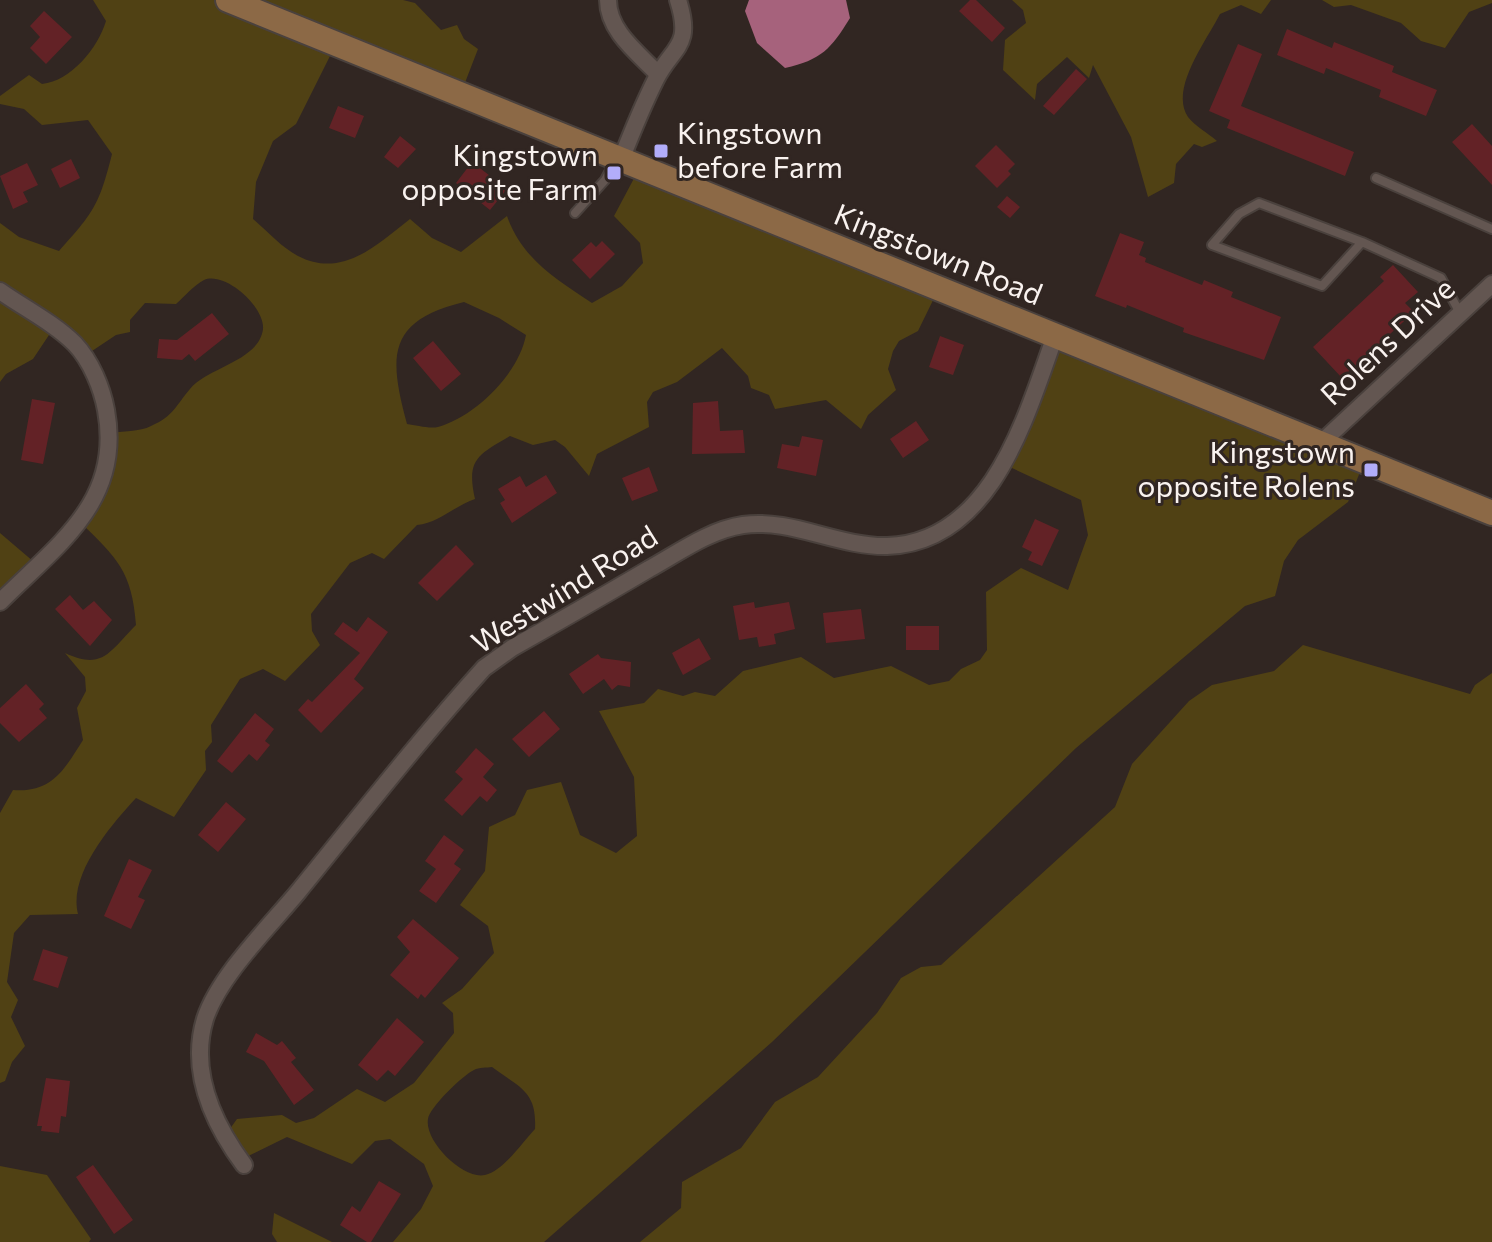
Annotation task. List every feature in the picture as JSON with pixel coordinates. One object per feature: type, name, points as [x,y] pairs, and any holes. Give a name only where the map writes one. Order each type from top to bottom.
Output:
[{"type":"main road","name":"Kingstown Road","points":[[228,0],[1055,336],[1323,441],[1492,513]]},
{"type":"street","points":[[608,0],[611,19],[618,32],[658,74]]},
{"type":"street","points":[[619,159],[658,74],[679,47],[683,29],[678,0]]},
{"type":"street","name":"Rolens Drive","points":[[1323,441],[1492,284]]},
{"type":"street","points":[[0,291],[76,345],[104,396],[110,457],[100,489],[78,524],[0,602]]},
{"type":"street","name":"Westwind Road","points":[[244,1165],[210,1110],[202,1079],[200,1047],[206,1017],[223,986],[261,936],[484,668],[512,648],[705,537],[741,525],[773,524],[815,535],[887,546],[920,538],[952,524],[978,502],[994,478],[1023,423],[1055,336]]},
{"type":"lane","points":[[575,213],[605,180],[619,159]]},
{"type":"lane","points":[[1376,178],[1492,229]]},
{"type":"lane","points":[[1362,242],[1322,286],[1212,245],[1239,214],[1259,203],[1362,242],[1441,278],[1460,314]]},
{"type":"shaded area","points":[[93,0],[403,0],[415,3],[441,30],[457,25],[464,39],[478,49],[461,93],[336,44],[296,124],[273,141],[256,182],[253,219],[286,249],[314,262],[329,264],[358,256],[410,219],[432,238],[461,252],[507,216],[513,231],[531,256],[553,276],[592,303],[622,286],[643,263],[640,243],[614,216],[639,169],[938,290],[918,331],[899,341],[893,351],[888,369],[896,390],[868,415],[861,429],[826,400],[775,409],[769,395],[751,388],[748,376],[722,348],[677,382],[653,392],[647,402],[649,427],[597,454],[589,476],[565,447],[555,440],[533,445],[510,436],[477,460],[472,475],[475,499],[432,521],[417,525],[384,559],[372,553],[350,563],[311,614],[312,631],[320,645],[285,681],[263,669],[240,679],[211,725],[212,742],[205,751],[206,770],[174,817],[136,798],[104,836],[85,867],[79,883],[78,914],[30,915],[14,933],[7,982],[18,1000],[11,1017],[25,1046],[12,1062],[5,1081],[0,1083],[0,813],[13,790],[38,788],[56,777],[83,740],[77,708],[86,691],[85,677],[65,653],[88,660],[105,656],[136,625],[126,578],[113,556],[80,522],[109,433],[142,429],[165,418],[198,381],[252,349],[263,329],[258,311],[242,293],[222,281],[204,280],[176,304],[145,303],[130,320],[130,332],[116,335],[83,357],[53,329],[33,359],[6,374],[0,382],[0,223],[19,237],[59,251],[93,208],[112,154],[88,120],[42,125],[24,109],[0,104],[0,96],[29,75],[42,84],[53,82],[73,70],[97,42],[106,21]],"holes":[[[464,302],[526,335],[515,364],[494,391],[467,413],[438,427],[407,424],[397,379],[400,345],[407,331],[438,310]]]},
{"type":"shaded area","points":[[749,0],[846,0],[850,18],[824,52],[785,68],[757,43],[745,11]]},
{"type":"shaded area","points":[[1012,0],[1271,0],[1261,14],[1241,5],[1220,14],[1192,65],[1183,93],[1183,106],[1188,117],[1217,141],[1202,147],[1194,144],[1176,164],[1174,183],[1148,197],[1131,137],[1093,65],[1089,78],[1067,57],[1037,84],[1035,100],[1003,70],[1005,40],[1026,23],[1023,10]]},
{"type":"shaded area","points":[[1322,0],[1492,0],[1492,3],[1469,12],[1445,48],[1421,41],[1401,23],[1351,5],[1334,7]]},
{"type":"shaded area","points":[[1052,344],[1364,462],[1348,502],[1298,540],[1284,561],[1275,596],[1245,606],[1076,748],[772,1042],[544,1242],[393,1242],[421,1209],[433,1186],[424,1164],[390,1139],[375,1141],[352,1164],[287,1137],[242,1159],[224,1137],[237,1119],[282,1115],[296,1123],[314,1118],[357,1089],[385,1102],[414,1083],[454,1033],[453,1013],[442,1003],[462,989],[494,953],[488,926],[460,905],[485,871],[489,827],[515,815],[527,790],[561,782],[580,835],[616,853],[637,836],[634,777],[599,711],[644,703],[658,689],[683,696],[695,692],[715,696],[743,671],[801,657],[834,678],[891,666],[929,685],[949,681],[961,669],[980,660],[987,650],[986,592],[1021,568],[1068,590],[1088,535],[1081,500],[1001,463]],"holes":[[[492,1067],[530,1098],[535,1129],[499,1168],[485,1175],[476,1175],[456,1165],[438,1148],[428,1128],[428,1119],[434,1107],[462,1078],[474,1070]]]},
{"type":"shaded area","points":[[0,533],[34,562],[0,599]]},
{"type":"shaded area","points":[[1303,645],[1470,694],[1475,685],[1492,673],[1492,1242],[640,1242],[681,1208],[682,1182],[741,1148],[775,1102],[818,1077],[877,1013],[901,978],[921,967],[941,965],[1115,807],[1132,764],[1189,701],[1212,685],[1274,671]]},
{"type":"shaded area","points":[[0,1166],[47,1175],[91,1239],[89,1242],[0,1242]]},
{"type":"shaded area","points":[[274,1213],[332,1242],[277,1242],[272,1234]]},
{"type":"building","points":[[970,0],[976,0],[1005,28],[992,42],[959,11]]},
{"type":"building","points":[[44,11],[72,37],[46,64],[30,48],[40,37],[30,26]]},
{"type":"building","points":[[1287,29],[1332,48],[1334,42],[1394,66],[1392,72],[1437,90],[1426,116],[1379,97],[1381,90],[1326,68],[1324,74],[1277,55]]},
{"type":"building","points":[[1238,44],[1262,54],[1241,106],[1354,152],[1345,176],[1227,128],[1230,120],[1209,111]]},
{"type":"building","points":[[1076,69],[1087,79],[1054,115],[1043,106]]},
{"type":"building","points":[[338,106],[364,116],[355,138],[329,128]]},
{"type":"building","points":[[1472,124],[1492,146],[1492,185],[1452,142]]},
{"type":"building","points":[[400,136],[416,149],[398,168],[384,157]]},
{"type":"building","points":[[996,145],[1015,164],[1008,171],[1011,174],[997,188],[975,166]]},
{"type":"building","points":[[71,159],[80,178],[60,188],[51,169]]},
{"type":"building","points":[[472,162],[507,189],[490,210],[456,183]]},
{"type":"building","points":[[27,163],[38,185],[23,192],[28,202],[13,209],[0,176]]},
{"type":"building","points":[[1007,196],[1020,207],[1010,218],[997,207]]},
{"type":"building","points":[[1120,233],[1144,242],[1139,255],[1146,258],[1145,262],[1202,285],[1204,280],[1233,292],[1231,297],[1281,317],[1264,360],[1183,332],[1184,328],[1127,305],[1126,308],[1095,296]]},
{"type":"building","points":[[602,241],[615,254],[590,279],[572,260],[591,242],[596,247]]},
{"type":"building","points":[[1393,265],[1418,292],[1405,303],[1414,312],[1342,378],[1313,347],[1384,281],[1380,277]]},
{"type":"building","points":[[212,313],[229,334],[195,361],[189,354],[182,360],[157,358],[159,339],[177,340]]},
{"type":"building","points":[[940,336],[964,345],[953,375],[929,367]]},
{"type":"building","points":[[433,341],[461,374],[441,391],[413,358]]},
{"type":"building","points":[[32,399],[55,403],[43,464],[21,460]]},
{"type":"building","points":[[718,401],[720,431],[743,430],[745,453],[692,454],[693,403]]},
{"type":"building","points":[[916,421],[929,440],[903,458],[890,439]]},
{"type":"building","points":[[802,436],[823,440],[816,476],[777,468],[782,444],[799,447]]},
{"type":"building","points":[[649,467],[658,491],[632,501],[622,478]]},
{"type":"building","points":[[546,475],[557,493],[512,523],[500,503],[505,500],[498,489],[520,476],[526,487]]},
{"type":"building","points":[[1035,519],[1059,530],[1042,566],[1028,560],[1032,552],[1022,547]]},
{"type":"building","points":[[456,545],[474,564],[437,601],[418,583]]},
{"type":"building","points":[[70,595],[83,610],[94,601],[112,620],[90,646],[55,609]]},
{"type":"building","points":[[754,602],[755,608],[789,602],[795,629],[774,634],[776,644],[759,647],[757,637],[739,640],[733,606]]},
{"type":"building","points":[[861,609],[865,639],[826,643],[823,613]]},
{"type":"building","points":[[368,617],[388,632],[354,679],[364,688],[321,733],[298,710],[308,699],[312,702],[360,653],[334,634],[343,622],[357,632]]},
{"type":"building","points":[[906,626],[939,626],[939,650],[906,650]]},
{"type":"building","points":[[699,638],[711,659],[683,675],[672,653]]},
{"type":"building","points":[[598,654],[601,658],[631,662],[630,687],[618,685],[612,690],[604,679],[583,694],[569,674]]},
{"type":"building","points":[[26,684],[44,704],[39,709],[47,718],[19,742],[0,723],[0,708]]},
{"type":"building","points":[[544,711],[560,729],[529,757],[512,739]]},
{"type":"building","points":[[255,713],[274,729],[265,741],[270,745],[257,761],[249,754],[232,773],[217,761]]},
{"type":"building","points":[[476,748],[494,764],[483,777],[497,790],[487,802],[480,796],[462,816],[444,800],[463,779],[455,772]]},
{"type":"building","points":[[226,802],[246,819],[218,852],[198,835]]},
{"type":"building","points":[[444,835],[464,850],[454,864],[461,869],[436,903],[419,891],[436,869],[425,861]]},
{"type":"building","points":[[129,859],[152,870],[138,897],[145,900],[131,929],[104,916]]},
{"type":"building","points":[[413,919],[459,958],[425,998],[421,994],[418,999],[390,975],[410,952],[397,937]]},
{"type":"building","points":[[43,949],[68,957],[58,988],[33,980]]},
{"type":"building","points":[[397,1018],[424,1042],[395,1076],[388,1070],[377,1081],[358,1065]]},
{"type":"building","points":[[256,1033],[277,1045],[282,1041],[296,1058],[291,1062],[314,1090],[294,1105],[264,1061],[246,1052]]},
{"type":"building","points":[[46,1078],[70,1081],[66,1117],[61,1116],[59,1133],[41,1131],[42,1126],[37,1126]]},
{"type":"building","points":[[93,1165],[133,1220],[114,1234],[76,1177]]},
{"type":"building","points":[[379,1181],[401,1194],[371,1242],[367,1242],[340,1225],[352,1206],[360,1212]]},
{"type":"place","name":"Kingstown before Farm","points":[[661,151]]},
{"type":"place","name":"Kingstown opposite Farm","points":[[614,173]]},
{"type":"place","name":"Kingstown opposite Rolens","points":[[1371,470]]}]
